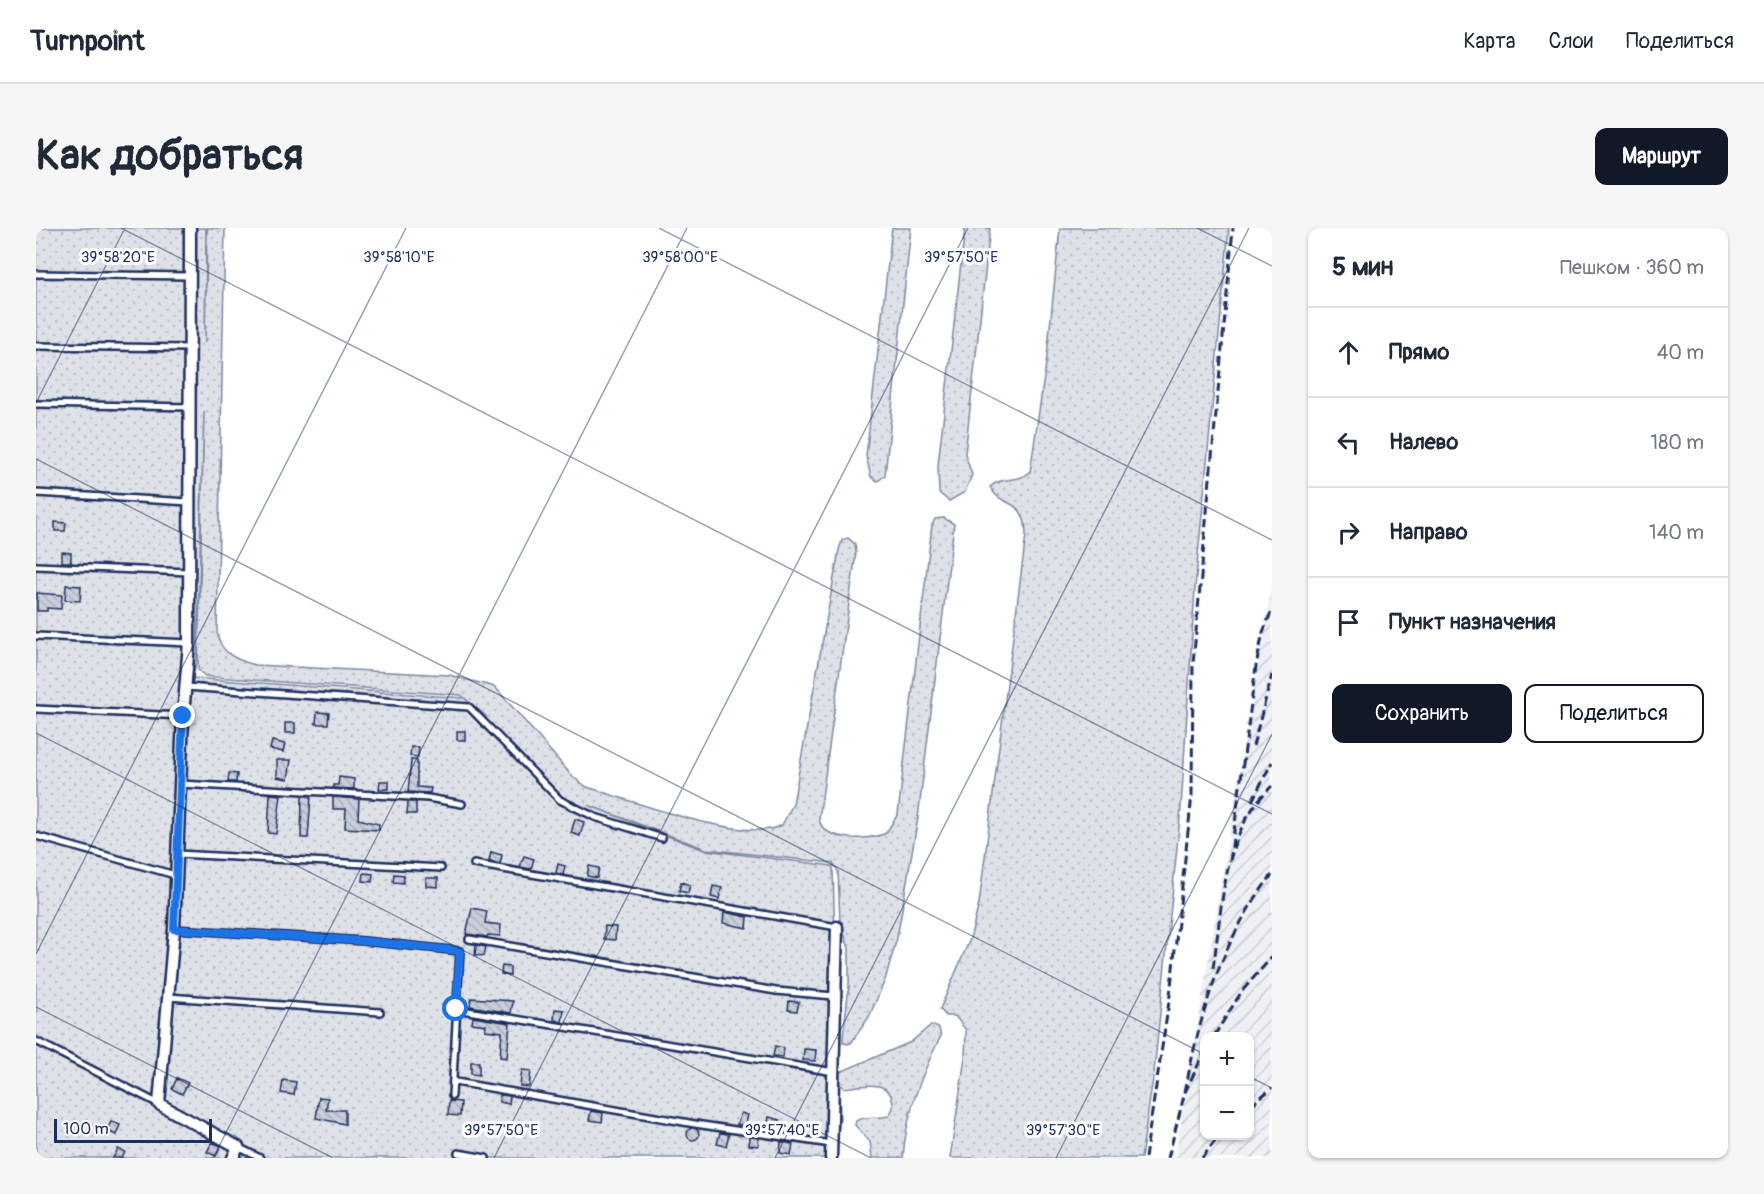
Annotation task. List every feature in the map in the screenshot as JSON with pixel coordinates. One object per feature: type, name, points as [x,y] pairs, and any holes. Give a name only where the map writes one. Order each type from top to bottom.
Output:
[{"type":"street","points":[[190,228],[189,644],[183,716],[174,929],[159,1104],[238,1147],[232,1158]]},
{"type":"street","points":[[831,1158],[837,927]]},
{"type":"lane","points":[[36,274],[190,276]]},
{"type":"lane","points":[[36,346],[191,348]]},
{"type":"lane","points":[[36,404],[191,407]]},
{"type":"lane","points":[[36,493],[190,502]]},
{"type":"lane","points":[[36,566],[190,572]]},
{"type":"lane","points":[[36,636],[189,644]]},
{"type":"lane","points":[[186,687],[470,707],[560,800],[595,817],[663,838]]},
{"type":"lane","points":[[36,709],[183,716]]},
{"type":"lane","points":[[181,784],[428,798],[462,804]]},
{"type":"lane","points":[[36,836],[175,874]]},
{"type":"lane","points":[[176,854],[441,868]]},
{"type":"lane","points":[[474,864],[837,927]]},
{"type":"lane","points":[[174,929],[363,941],[460,951],[452,1096]]},
{"type":"lane","points":[[469,939],[776,991],[834,996]]},
{"type":"lane","points":[[168,997],[380,1012]]},
{"type":"lane","points":[[456,1009],[835,1072]]},
{"type":"lane","points":[[36,1041],[159,1104]]},
{"type":"lane","points":[[456,1082],[695,1124],[832,1144]]},
{"type":"lane","points":[[238,1147],[260,1158]]},
{"type":"lane","points":[[458,1153],[486,1158]]},
{"type":"shaded area","points":[[36,228],[206,228],[205,343],[207,228],[225,228],[217,632],[222,646],[230,655],[255,665],[449,675],[495,687],[573,777],[587,787],[630,801],[716,825],[765,830],[782,825],[793,804],[839,550],[842,540],[848,538],[855,544],[856,553],[819,819],[822,827],[837,836],[858,838],[886,833],[898,814],[932,525],[935,519],[944,518],[954,524],[918,818],[897,938],[885,980],[869,1017],[851,1043],[843,1042],[849,986],[849,948],[840,922],[838,871],[833,863],[706,849],[588,805],[704,850],[833,866],[838,1073],[911,1042],[931,1025],[939,1028],[941,1036],[927,1065],[911,1111],[903,1158],[872,1158],[870,1142],[855,1125],[856,1121],[864,1118],[889,1116],[893,1108],[889,1092],[876,1086],[845,1088],[839,1084],[840,1119],[834,1158],[36,1158]],"holes":[[[204,411],[198,670],[205,676],[214,677],[461,695],[487,717],[464,698],[193,678],[197,659]]]},
{"type":"shaded area","points":[[892,228],[911,228],[885,475],[878,481],[871,477],[866,456]]},
{"type":"shaded area","points":[[965,228],[990,228],[965,454],[972,475],[965,492],[949,501],[939,493],[938,465]]},
{"type":"shaded area","points":[[1060,228],[1229,228],[1195,588],[1181,808],[1154,1072],[1141,1158],[950,1158],[965,1058],[966,1030],[955,1016],[946,1016],[940,1009],[970,939],[979,904],[1026,535],[1025,523],[1018,508],[1000,498],[990,487],[1030,472],[1047,357]]},
{"type":"shaded area","points":[[1272,583],[1272,1158],[1175,1158]]},
{"type":"building","points":[[55,522],[66,523],[65,531],[55,531]]},
{"type":"building","points":[[62,552],[71,553],[71,562],[62,562]]},
{"type":"building","points":[[66,585],[81,586],[80,601],[65,600]]},
{"type":"building","points":[[37,593],[62,595],[61,609],[47,608],[47,611],[37,611]]},
{"type":"building","points":[[317,712],[329,713],[328,724],[316,724]]},
{"type":"building","points":[[285,723],[295,723],[295,733],[285,733]]},
{"type":"building","points":[[457,731],[465,731],[465,740],[457,740]]},
{"type":"building","points":[[272,741],[285,744],[283,752],[270,749]]},
{"type":"building","points":[[411,747],[419,747],[418,757],[410,756]]},
{"type":"building","points":[[277,760],[291,760],[288,779],[277,777]]},
{"type":"building","points":[[411,760],[417,760],[417,787],[431,788],[430,793],[408,792]]},
{"type":"building","points":[[229,773],[237,774],[236,782],[228,782]]},
{"type":"building","points":[[339,777],[354,779],[354,789],[333,788],[333,785],[338,785]]},
{"type":"building","points":[[380,781],[389,781],[389,789],[379,789]]},
{"type":"building","points":[[270,794],[281,795],[276,834],[268,833]]},
{"type":"building","points":[[302,796],[311,796],[308,838],[301,838]]},
{"type":"building","points":[[333,797],[359,799],[358,819],[379,824],[379,830],[345,828],[346,809],[333,809]]},
{"type":"building","points":[[408,802],[416,802],[416,814],[407,814]]},
{"type":"building","points":[[575,819],[584,822],[580,836],[571,833]]},
{"type":"building","points":[[491,852],[502,855],[500,864],[489,861]]},
{"type":"building","points":[[524,856],[534,859],[531,869],[520,867]]},
{"type":"building","points":[[558,864],[565,866],[563,875],[556,873]]},
{"type":"building","points":[[589,866],[599,868],[597,878],[587,876]]},
{"type":"building","points":[[364,873],[373,874],[372,882],[363,881]]},
{"type":"building","points":[[394,874],[404,875],[403,883],[393,882]]},
{"type":"building","points":[[426,878],[438,878],[438,887],[426,886]]},
{"type":"building","points":[[681,882],[690,885],[688,893],[679,891]]},
{"type":"building","points":[[713,886],[722,888],[719,899],[711,897]]},
{"type":"building","points":[[472,908],[487,911],[485,923],[501,925],[500,936],[466,934]]},
{"type":"building","points":[[724,912],[748,917],[747,928],[723,923]]},
{"type":"building","points":[[605,926],[616,927],[615,940],[604,939]]},
{"type":"building","points":[[476,945],[486,947],[484,956],[475,955]]},
{"type":"building","points":[[502,966],[510,967],[510,976],[501,974]]},
{"type":"building","points":[[471,998],[513,1001],[511,1013],[470,1006]]},
{"type":"building","points":[[789,1001],[799,1002],[797,1011],[788,1010]]},
{"type":"building","points":[[555,1009],[564,1010],[562,1022],[554,1020]]},
{"type":"building","points":[[473,1017],[510,1023],[507,1058],[500,1057],[502,1032],[485,1030],[486,1025],[472,1023]]},
{"type":"building","points":[[775,1046],[784,1048],[783,1057],[773,1056]]},
{"type":"building","points":[[804,1049],[816,1050],[815,1061],[803,1060]]},
{"type":"building","points":[[471,1062],[479,1062],[479,1075],[471,1074]]},
{"type":"building","points":[[522,1070],[531,1071],[529,1087],[520,1086]]},
{"type":"building","points":[[177,1078],[188,1083],[182,1094],[172,1089]]},
{"type":"building","points":[[283,1080],[296,1082],[294,1095],[281,1093]]},
{"type":"building","points":[[500,1095],[510,1096],[509,1104],[499,1102]]},
{"type":"building","points":[[319,1097],[328,1098],[326,1110],[345,1110],[345,1124],[316,1118]]},
{"type":"building","points":[[449,1101],[461,1102],[460,1116],[448,1115]]},
{"type":"building","points":[[591,1111],[603,1113],[602,1122],[589,1120]]},
{"type":"building","points":[[741,1113],[748,1115],[745,1126],[737,1124]]},
{"type":"building","points":[[769,1117],[780,1120],[778,1130],[767,1127]]},
{"type":"building","points":[[111,1121],[120,1125],[116,1135],[107,1131]]},
{"type":"building","points":[[695,1128],[698,1129],[698,1139],[691,1140],[688,1139],[687,1132],[688,1129]]},
{"type":"building","points":[[720,1133],[729,1134],[726,1146],[717,1144]]},
{"type":"building","points":[[750,1137],[759,1138],[758,1146],[749,1145]]},
{"type":"building","points":[[212,1142],[221,1146],[216,1156],[207,1152]]},
{"type":"building","points":[[781,1142],[793,1144],[791,1155],[780,1153]]},
{"type":"building","points":[[118,1149],[125,1152],[122,1158],[113,1158]]},
{"type":"railway","points":[[1145,1158],[1170,995],[1192,795],[1193,664],[1233,228]]},
{"type":"railway","points":[[1230,861],[1256,666],[1263,632],[1272,610]]},
{"type":"railway","points":[[1253,746],[1272,675]]},
{"type":"railway","points":[[1252,801],[1272,762]]},
{"type":"railway","points":[[1213,968],[1223,895],[1234,847],[1243,825],[1256,804],[1272,786]]},
{"type":"railway","points":[[1185,1092],[1198,1034],[1215,978],[1239,925],[1272,875]]},
{"type":"railway","points":[[1216,1032],[1242,991],[1272,957]]},
{"type":"railway","points":[[1168,1158],[1185,1092],[1200,1061]]},
{"type":"railway","points":[[1254,1103],[1272,1088]]},
{"type":"railway","points":[[1202,1158],[1216,1140]]},
{"type":"route","points":[[183,716],[174,929],[363,941],[460,951],[456,1009]]}]
